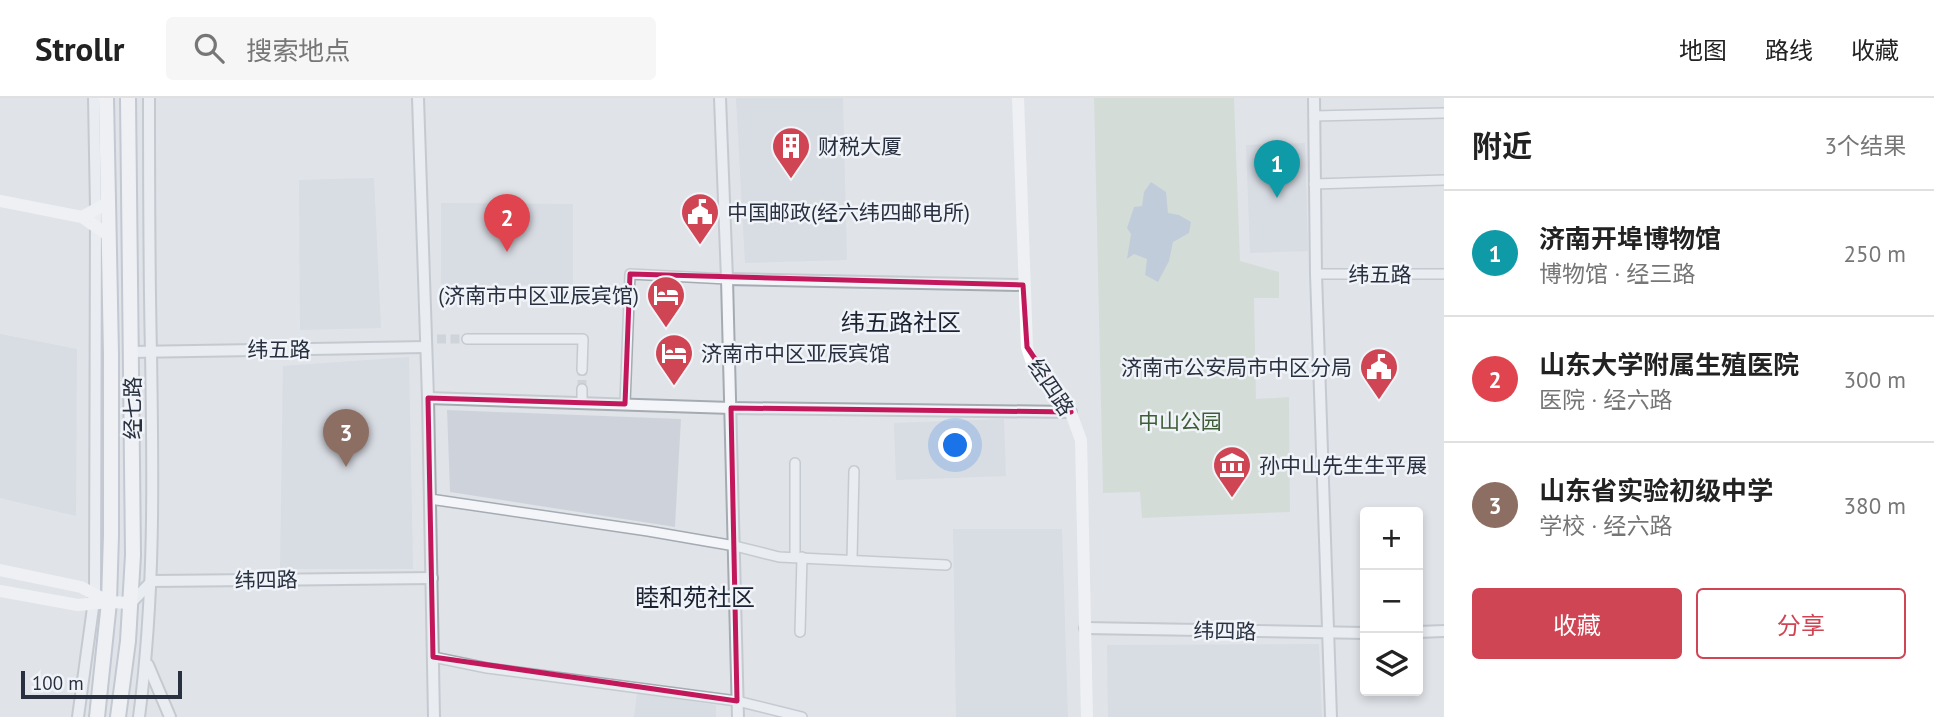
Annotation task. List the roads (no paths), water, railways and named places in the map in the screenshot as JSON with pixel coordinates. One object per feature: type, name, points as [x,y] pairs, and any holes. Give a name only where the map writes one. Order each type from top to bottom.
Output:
[{"type":"main road","name":"经七路","points":[[97,717],[109,602],[111,354],[108,235],[102,206],[106,98]]},
{"type":"main road","name":"经七路","points":[[118,717],[131,603],[133,555],[128,98]]},
{"type":"main road","name":"经四路","points":[[1018,98],[1027,347],[1031,360],[1056,388],[1071,412],[1081,440],[1087,717]]},
{"type":"main road","points":[[0,201],[82,217],[108,235]]},
{"type":"main road","points":[[82,217],[102,206]]},
{"type":"main road","points":[[0,570],[81,587],[95,599],[131,603]]},
{"type":"main road","points":[[0,591],[78,605],[95,599]]},
{"type":"street","points":[[78,717],[95,599],[95,227],[102,206],[94,98]]},
{"type":"street","points":[[139,717],[152,581],[154,498],[149,98]]},
{"type":"street","points":[[418,98],[429,342],[434,717]]},
{"type":"street","points":[[720,98],[738,717]]},
{"type":"street","points":[[1314,98],[1315,274],[1331,717]]},
{"type":"street","points":[[1314,116],[1444,113]]},
{"type":"street","points":[[1314,184],[1444,180]]},
{"type":"street","points":[[625,404],[630,274],[727,279],[1023,285]]},
{"type":"street","name":"纬五路","points":[[1315,274],[1444,274]]},
{"type":"street","points":[[467,339],[583,339],[582,370]]},
{"type":"street","name":"纬五路","points":[[131,352],[429,342]]},
{"type":"street","points":[[582,389],[582,403]]},
{"type":"street","points":[[428,398],[731,408],[1071,412]]},
{"type":"street","points":[[795,463],[800,632]]},
{"type":"street","points":[[852,559],[854,471]]},
{"type":"street","points":[[430,499],[735,546],[779,557],[946,565]]},
{"type":"street","name":"纬四路","points":[[152,581],[432,578]]},
{"type":"street","points":[[131,603],[152,581]]},
{"type":"street","name":"纬四路","points":[[1085,628],[1360,633]]},
{"type":"street","points":[[1423,632],[1444,631]]},
{"type":"street","points":[[433,657],[487,668],[737,701],[802,717]]},
{"type":"street","points":[[146,662],[170,717]]},
{"type":"water","points":[[1151,182],[1166,192],[1168,213],[1179,215],[1191,222],[1189,233],[1173,242],[1169,261],[1158,282],[1145,275],[1147,259],[1134,254],[1127,259],[1131,234],[1127,228],[1134,207],[1142,206],[1144,192]]},
{"type":"tunnel","points":[[437,339],[467,339]]},
{"type":"tunnel","points":[[582,370],[582,389]]},
{"type":"place","name":"财税大厦","points":[[791,180]]},
{"type":"place","name":"济南开埠博物馆","points":[[1277,198]]},
{"type":"place","name":"中国邮政(经六纬四邮电所)","points":[[700,246]]},
{"type":"place","name":"山东大学附属生殖医院","points":[[507,252]]},
{"type":"place","name":"(济南市中区亚辰宾馆)","points":[[666,329]]},
{"type":"place","name":"济南市中区亚辰宾馆","points":[[674,387]]},
{"type":"place","name":"济南市公安局市中区分局","points":[[1379,401]]},
{"type":"place","name":"山东省实验初级中学","points":[[346,467]]},
{"type":"place","name":"孙中山先生生平展","points":[[1232,499]]},
{"type":"district","name":"纬五路社区","points":[[901,322]]},
{"type":"district","name":"睦和苑社区","points":[[695,597]]},
{"type":"park label","name":"中山公园","points":[[1180,421]]}]
